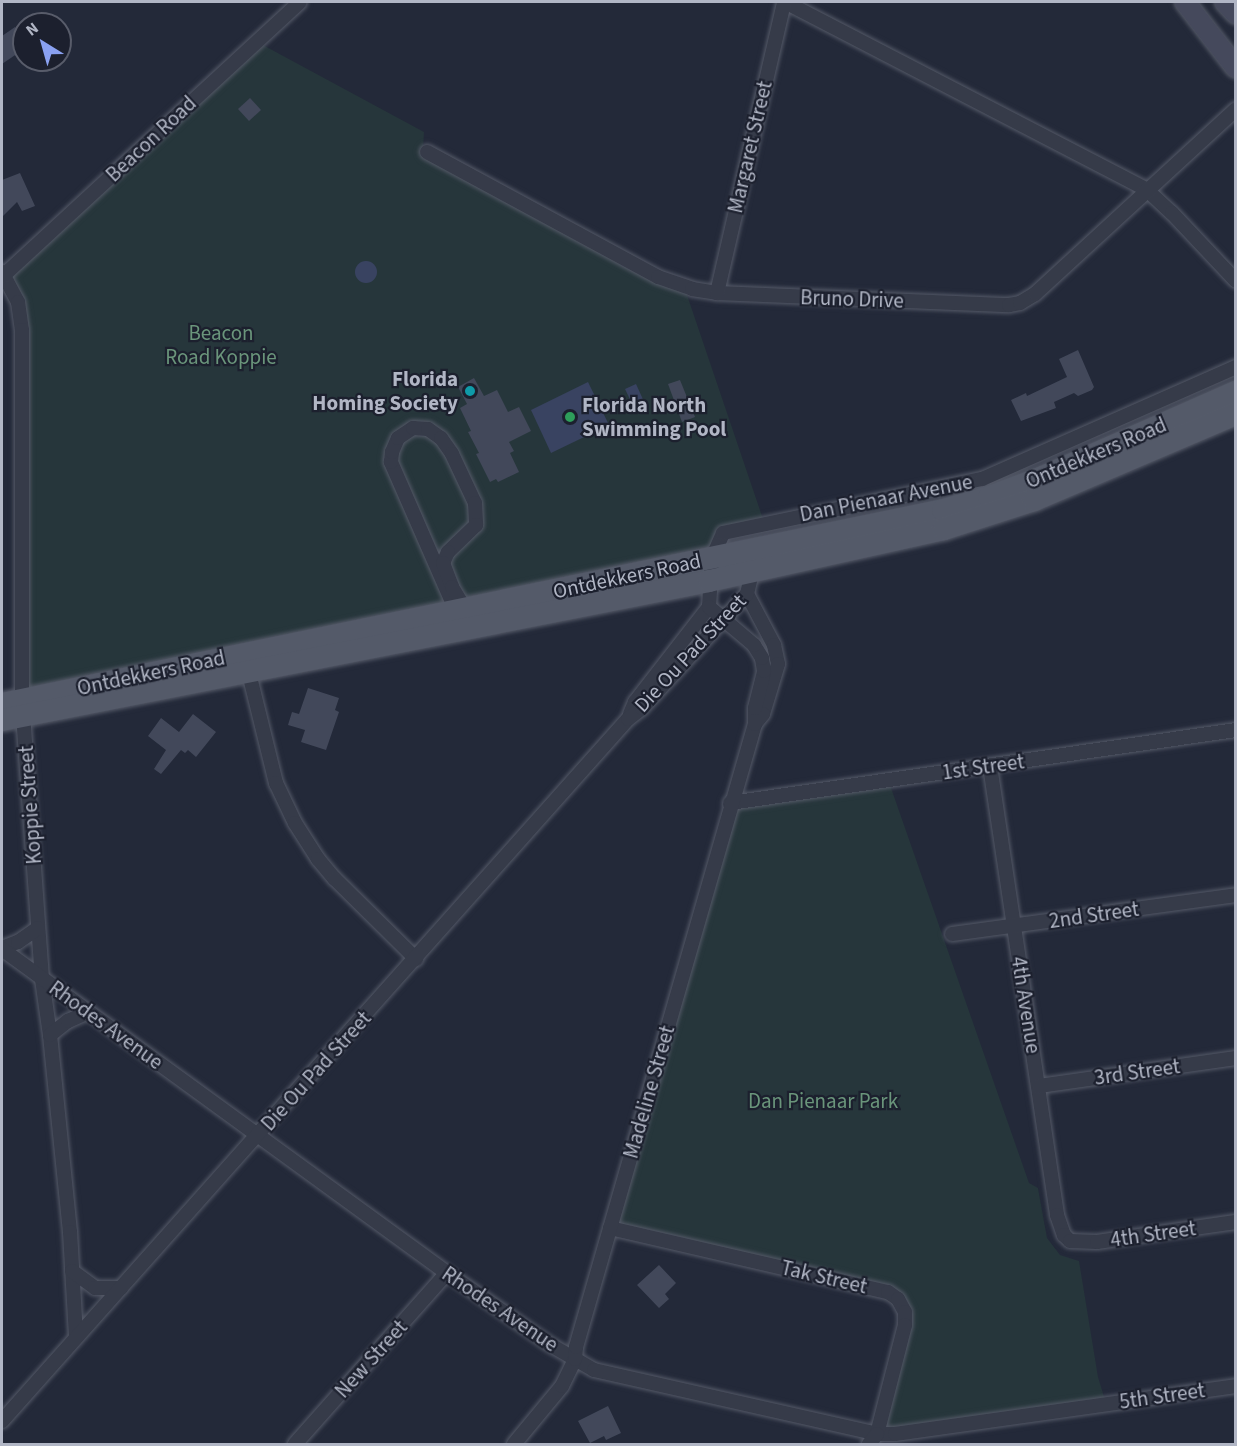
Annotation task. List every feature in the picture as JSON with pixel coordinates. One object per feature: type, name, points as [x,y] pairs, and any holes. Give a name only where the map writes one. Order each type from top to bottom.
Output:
[{"type":"main road","points":[[1185,2],[1236,68]]},
{"type":"main road","points":[[1225,2],[1236,14]]},
{"type":"main road","name":"Ontdekkers Road","points":[[2,720],[16,707],[246,662],[709,581],[752,561],[988,497],[1043,477],[1236,392]]},
{"type":"main road","name":"Ontdekkers Road","points":[[246,662],[461,611],[712,558],[752,561],[988,516],[1096,475],[1236,414]]},
{"type":"street","name":"Beacon Road","points":[[2,274],[300,2]]},
{"type":"street","points":[[784,2],[1148,190],[1236,281]]},
{"type":"street","name":"Margaret Street","points":[[717,293],[784,2]]},
{"type":"street","name":"Bruno Drive","points":[[427,152],[658,277],[676,284],[717,293],[1003,305],[1020,303],[1044,285],[1236,109]]},
{"type":"street","name":"Koppie Street","points":[[2,274],[18,302],[22,330],[16,707],[42,979],[50,1035],[76,1338]]},
{"type":"street","name":"Dan Pienaar Avenue","points":[[712,558],[719,538],[729,530],[982,479],[1236,367]]},
{"type":"street","points":[[412,428],[429,429],[441,438],[452,454],[475,503],[476,525],[448,552],[443,563],[461,611],[391,462],[396,441],[412,428]]},
{"type":"street","name":"Die Ou Pad Street","points":[[628,719],[635,702],[709,608],[712,558]]},
{"type":"street","name":"Die Ou Pad Street","points":[[2,1421],[628,719],[642,708],[747,594],[752,561]]},
{"type":"street","name":"Madeline Street","points":[[747,594],[774,645],[778,664],[763,714],[755,724]]},
{"type":"street","name":"Madeline Street","points":[[514,1444],[562,1386],[575,1359],[576,1347],[730,803],[755,724],[755,708],[764,671],[762,657],[754,645],[709,608]]},
{"type":"street","points":[[246,662],[276,783],[295,824],[318,859],[335,879],[416,959]]},
{"type":"street","name":"1st Street","points":[[730,803],[1236,730]]},
{"type":"street","name":"4th Avenue","points":[[990,766],[1057,1215],[1064,1235],[1070,1241]]},
{"type":"street","name":"2nd Street","points":[[951,934],[1236,895]]},
{"type":"street","points":[[2,948],[18,942],[38,928]]},
{"type":"street","name":"Rhodes Avenue","points":[[2,948],[447,1273],[594,1370],[873,1439],[896,1439],[1088,1406]]},
{"type":"street","points":[[50,1035],[68,1021],[88,1012]]},
{"type":"street","name":"3rd Street","points":[[1039,1086],[1236,1058]]},
{"type":"street","name":"4th Street","points":[[1070,1241],[1097,1242],[1236,1222]]},
{"type":"street","name":"Tak Street","points":[[610,1228],[888,1292],[898,1299],[905,1312],[905,1325],[873,1439]]},
{"type":"street","points":[[72,1271],[95,1288],[121,1288]]},
{"type":"street","name":"New Street","points":[[295,1444],[447,1273]]},
{"type":"street","name":"5th Street","points":[[1088,1406],[1236,1386]]},
{"type":"green space","name":"Beacon Road Koppie","points":[[261,44],[424,132],[423,150],[686,292],[763,519],[728,526],[709,551],[27,692],[26,327],[10,276]]},
{"type":"green space","name":"Dan Pienaar Park","points":[[890,785],[1029,1183],[1038,1188],[1047,1238],[1060,1255],[1079,1261],[1098,1377],[1105,1400],[883,1430],[905,1300],[616,1224],[734,807]]},
{"type":"water","points":[[366,261],[374,264],[377,272],[374,280],[366,283],[358,280],[355,272],[358,264]]},
{"type":"water","name":"Florida North Swimming Pool","points":[[588,382],[609,425],[551,453],[531,410]]},
{"type":"water","name":"Florida North Swimming Pool","points":[[636,384],[646,406],[636,412],[625,389]]},
{"type":"building","points":[[12,29],[12,57],[2,64],[2,36]]},
{"type":"building","points":[[250,98],[261,110],[249,121],[238,109]]},
{"type":"building","points":[[20,173],[35,206],[22,211],[17,202],[2,217],[2,180]]},
{"type":"building","points":[[1078,350],[1094,387],[1092,390],[1078,396],[1074,393],[1054,402],[1056,408],[1021,421],[1011,400],[1026,393],[1027,396],[1067,377],[1059,359]]},
{"type":"building","name":"Florida North Swimming Pool","points":[[474,378],[484,396],[497,390],[508,412],[519,407],[531,431],[509,442],[514,451],[510,453],[519,472],[498,482],[496,479],[490,482],[476,454],[479,453],[468,432],[471,431],[460,408],[467,404],[458,387]]},
{"type":"building","name":"Florida North Swimming Pool","points":[[680,380],[695,417],[682,422],[668,384]]},
{"type":"building","points":[[308,688],[339,698],[335,710],[339,712],[326,750],[301,742],[305,730],[288,725],[292,712],[299,714]]},
{"type":"building","points":[[193,714],[216,732],[196,757],[188,750],[185,753],[181,750],[161,774],[154,769],[166,750],[148,736],[161,718],[179,732]]},
{"type":"building","points":[[659,1265],[676,1283],[665,1294],[669,1299],[659,1308],[637,1285]]},
{"type":"building","points":[[608,1406],[621,1433],[606,1440],[604,1436],[590,1443],[578,1421]]},
{"type":"place","name":"Florida Homing Society","points":[[470,391]]},
{"type":"place","name":"Florida North Swimming Pool","points":[[570,417]]}]
